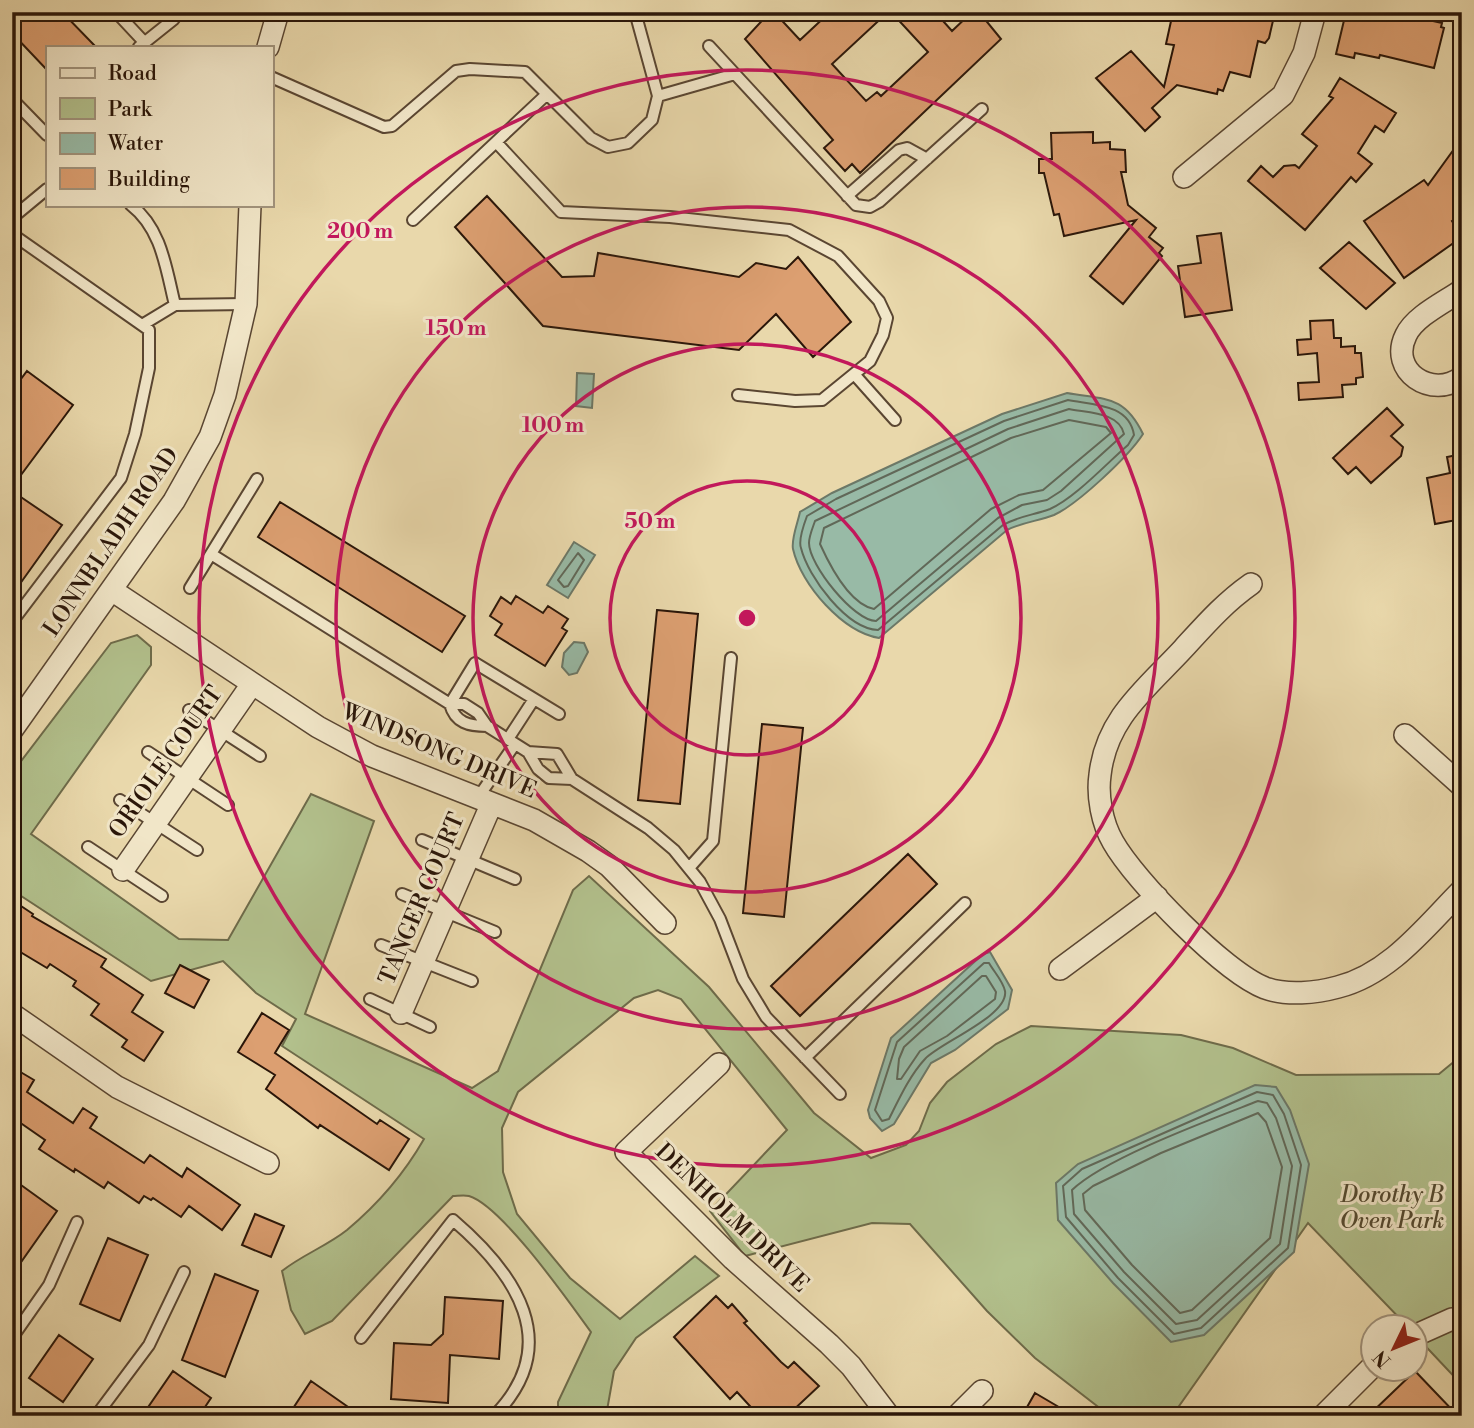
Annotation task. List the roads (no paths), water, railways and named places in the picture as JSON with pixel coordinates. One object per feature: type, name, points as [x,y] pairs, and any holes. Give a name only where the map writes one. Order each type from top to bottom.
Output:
[{"type":"street","points":[[268,46],[278,12]]},
{"type":"street","points":[[1184,177],[1254,122],[1283,94],[1304,53],[1315,12]]},
{"type":"street","name":"LONNBLADH ROAD","points":[[12,730],[113,591],[174,501],[210,437],[225,395],[246,304],[250,206]]},
{"type":"street","points":[[1462,290],[1416,323],[1406,334],[1402,349],[1403,361],[1420,382],[1441,387],[1462,377]]},
{"type":"street","points":[[1251,583],[1222,605],[1131,701],[1116,722],[1107,741],[1100,775],[1104,821],[1113,842],[1157,897],[1244,978],[1267,989],[1310,992],[1359,981],[1385,965],[1462,890]]},
{"type":"street","name":"WINDSONG DRIVE","points":[[113,591],[318,727],[372,756],[534,820],[588,851],[610,866],[665,923]]},
{"type":"street","name":"ORIOLE COURT","points":[[123,870],[252,684]]},
{"type":"street","points":[[1405,735],[1462,786]]},
{"type":"street","name":"TANGER COURT","points":[[401,1013],[468,859],[484,802]]},
{"type":"street","points":[[1060,969],[1157,897]]},
{"type":"street","points":[[12,1014],[117,1087],[268,1163]]},
{"type":"street","name":"DENHOLM DRIVE","points":[[719,1064],[625,1152],[733,1259],[851,1366],[889,1416]]},
{"type":"street","points":[[1428,1332],[1457,1323]]},
{"type":"street","points":[[1323,1416],[1358,1382]]},
{"type":"street","points":[[957,1416],[982,1391]]},
{"type":"lane","points":[[116,12],[142,45],[174,19]]},
{"type":"lane","points":[[273,78],[384,127],[392,126],[456,71],[470,69],[525,72],[591,138],[608,147],[628,142],[638,135],[652,120],[658,96],[635,12]]},
{"type":"lane","points":[[709,46],[856,205],[870,207],[982,109]]},
{"type":"lane","points":[[658,96],[735,74]]},
{"type":"lane","points":[[413,220],[546,95]]},
{"type":"lane","points":[[12,99],[45,129]]},
{"type":"lane","points":[[495,142],[561,212],[670,217],[789,230],[838,256],[879,300],[887,318],[883,335],[870,361],[822,400],[795,401],[738,395]]},
{"type":"lane","points":[[847,196],[899,150],[906,148],[927,159]]},
{"type":"lane","points":[[12,218],[46,190]]},
{"type":"lane","points":[[132,206],[150,223],[161,247],[175,305]]},
{"type":"lane","points":[[12,234],[149,330],[149,368],[135,433],[121,478],[12,622]]},
{"type":"lane","points":[[142,325],[175,305],[246,304]]},
{"type":"lane","points":[[854,374],[894,420]]},
{"type":"lane","points":[[190,588],[257,479]]},
{"type":"lane","points":[[211,554],[450,704],[464,704],[478,713],[487,726],[528,752],[538,769],[549,778],[572,779]]},
{"type":"lane","points":[[688,867],[713,841],[731,657]]},
{"type":"lane","points":[[487,726],[471,726],[460,721],[453,714],[450,704],[475,663],[559,714]]},
{"type":"lane","points":[[484,802],[534,699]]},
{"type":"lane","points":[[189,710],[260,756]]},
{"type":"lane","points":[[148,752],[228,805]]},
{"type":"lane","points":[[528,752],[556,754],[572,779],[648,828],[688,867],[700,882],[720,919],[743,979],[766,1017],[839,1094]]},
{"type":"lane","points":[[120,800],[197,850]]},
{"type":"lane","points":[[422,840],[515,879]]},
{"type":"lane","points":[[88,847],[162,896]]},
{"type":"lane","points":[[401,894],[495,932]]},
{"type":"lane","points":[[806,1058],[965,903]]},
{"type":"lane","points":[[381,945],[472,981]]},
{"type":"lane","points":[[370,999],[430,1027]]},
{"type":"lane","points":[[361,1338],[453,1220],[502,1267],[519,1297],[528,1329],[529,1350],[517,1385],[494,1416]]},
{"type":"lane","points":[[12,1338],[49,1285],[77,1222]]},
{"type":"lane","points":[[96,1416],[149,1345],[184,1272]]},
{"type":"water","points":[[577,373],[594,374],[592,408],[576,406]]},
{"type":"water","points":[[1067,393],[1103,399],[1121,406],[1129,412],[1143,434],[1115,466],[1076,501],[1054,515],[1007,530],[879,638],[865,634],[838,617],[814,591],[793,549],[800,512],[832,493],[1002,414]]},
{"type":"water","points":[[574,542],[595,555],[568,598],[547,585]]},
{"type":"water","points":[[574,642],[584,643],[588,652],[577,673],[569,675],[562,667],[564,653]]},
{"type":"water","points":[[990,952],[1012,990],[1008,1009],[955,1050],[931,1063],[894,1124],[882,1131],[870,1118],[868,1110],[891,1038],[983,954]]},
{"type":"water","points":[[1255,1085],[1276,1087],[1290,1110],[1309,1164],[1294,1252],[1204,1335],[1171,1342],[1113,1283],[1058,1220],[1056,1183],[1078,1164]]},
{"type":"park label","name":"Dorothy B Oven Park","points":[[1392,1208]]}]
